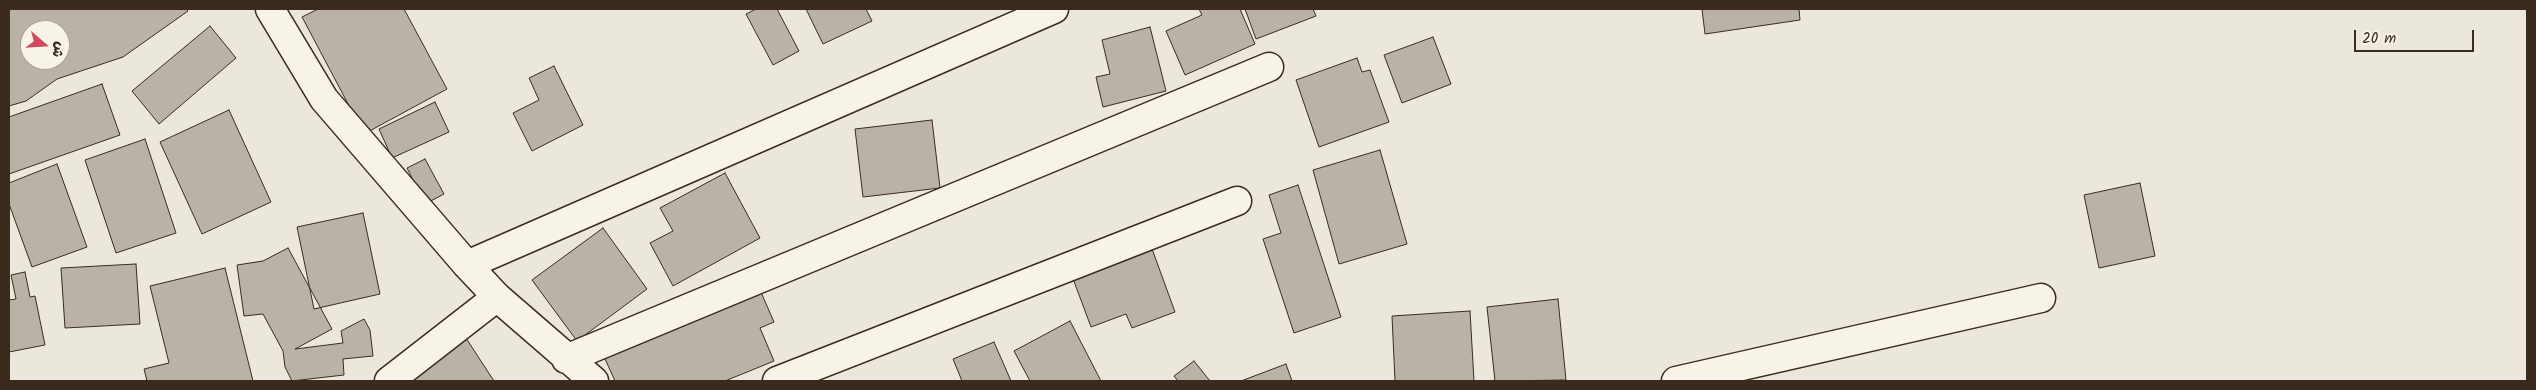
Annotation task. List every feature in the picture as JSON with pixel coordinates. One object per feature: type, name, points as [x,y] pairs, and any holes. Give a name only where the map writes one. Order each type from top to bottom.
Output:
[{"type":"street","points":[[468,265],[1054,9]]},
{"type":"street","points":[[279,11],[324,100],[497,297],[566,359],[594,381]]},
{"type":"street","points":[[566,359],[1269,67]]},
{"type":"street","points":[[777,381],[1237,200]]},
{"type":"street","points":[[389,381],[497,297]]},
{"type":"street","points":[[1676,381],[2041,298]]},
{"type":"building","points":[[9,9],[186,9],[188,11],[123,57],[57,79],[26,101],[9,106]]},
{"type":"building","points":[[318,9],[404,9],[447,89],[364,134],[302,17]]},
{"type":"building","points":[[756,9],[777,9],[799,51],[773,65],[746,14]]},
{"type":"building","points":[[806,9],[866,9],[872,21],[823,44]]},
{"type":"building","points":[[1199,9],[1240,9],[1255,44],[1185,75],[1166,31],[1202,15]]},
{"type":"building","points":[[1245,9],[1313,9],[1316,16],[1256,39]]},
{"type":"building","points":[[1702,9],[1799,9],[1800,20],[1705,34]]},
{"type":"building","points":[[210,26],[236,58],[159,124],[132,91]]},
{"type":"building","points":[[1150,27],[1166,91],[1103,107],[1096,77],[1110,74],[1102,40]]},
{"type":"building","points":[[1433,37],[1451,84],[1402,103],[1384,55]]},
{"type":"building","points":[[1357,58],[1362,72],[1370,70],[1389,122],[1319,147],[1296,80]]},
{"type":"building","points":[[554,66],[583,125],[532,151],[513,113],[539,100],[529,78]]},
{"type":"building","points":[[102,84],[120,135],[9,174],[9,117]]},
{"type":"building","points":[[435,102],[449,132],[392,158],[379,129]]},
{"type":"building","points":[[229,110],[271,202],[202,234],[160,142]]},
{"type":"building","points":[[932,120],[940,188],[863,197],[855,129]]},
{"type":"building","points":[[145,139],[176,233],[116,253],[85,160]]},
{"type":"building","points":[[1380,150],[1407,244],[1339,264],[1313,170]]},
{"type":"building","points":[[425,159],[444,194],[425,204],[407,168]]},
{"type":"building","points":[[57,164],[87,247],[32,267],[9,204],[9,183]]},
{"type":"building","points":[[725,173],[760,238],[673,286],[650,243],[673,231],[660,208]]},
{"type":"building","points":[[2140,183],[2155,256],[2099,268],[2084,195]]},
{"type":"building","points":[[1298,185],[1341,317],[1294,333],[1263,239],[1281,233],[1269,195]]},
{"type":"building","points":[[363,213],[380,294],[314,309],[297,227]]},
{"type":"building","points":[[603,228],[647,289],[577,341],[532,280]]},
{"type":"building","points":[[1151,246],[1175,312],[1132,328],[1126,314],[1091,327],[1072,276]]},
{"type":"building","points":[[288,248],[332,329],[295,349],[343,343],[341,331],[364,319],[370,330],[373,356],[343,359],[344,375],[292,381],[285,367],[283,351],[263,314],[244,316],[237,265],[263,261]]},
{"type":"building","points":[[136,264],[140,324],[65,328],[61,268]]},
{"type":"building","points":[[225,268],[253,381],[147,381],[144,369],[169,363],[150,286]]},
{"type":"building","points":[[25,272],[30,297],[35,296],[45,345],[9,352],[9,300],[16,299],[11,275]]},
{"type":"building","points":[[757,283],[774,322],[760,328],[774,361],[725,381],[615,381],[601,350]]},
{"type":"building","points":[[1558,299],[1566,380],[1495,381],[1487,307]]},
{"type":"building","points":[[1470,311],[1474,381],[1395,381],[1392,316]]},
{"type":"building","points":[[1070,321],[1101,381],[1030,381],[1014,351]]},
{"type":"building","points":[[464,335],[494,381],[394,381]]},
{"type":"building","points":[[994,342],[1011,381],[962,381],[953,359]]},
{"type":"building","points":[[1194,361],[1210,381],[1178,381],[1174,376]]},
{"type":"building","points":[[1286,364],[1292,381],[1241,381]]}]
